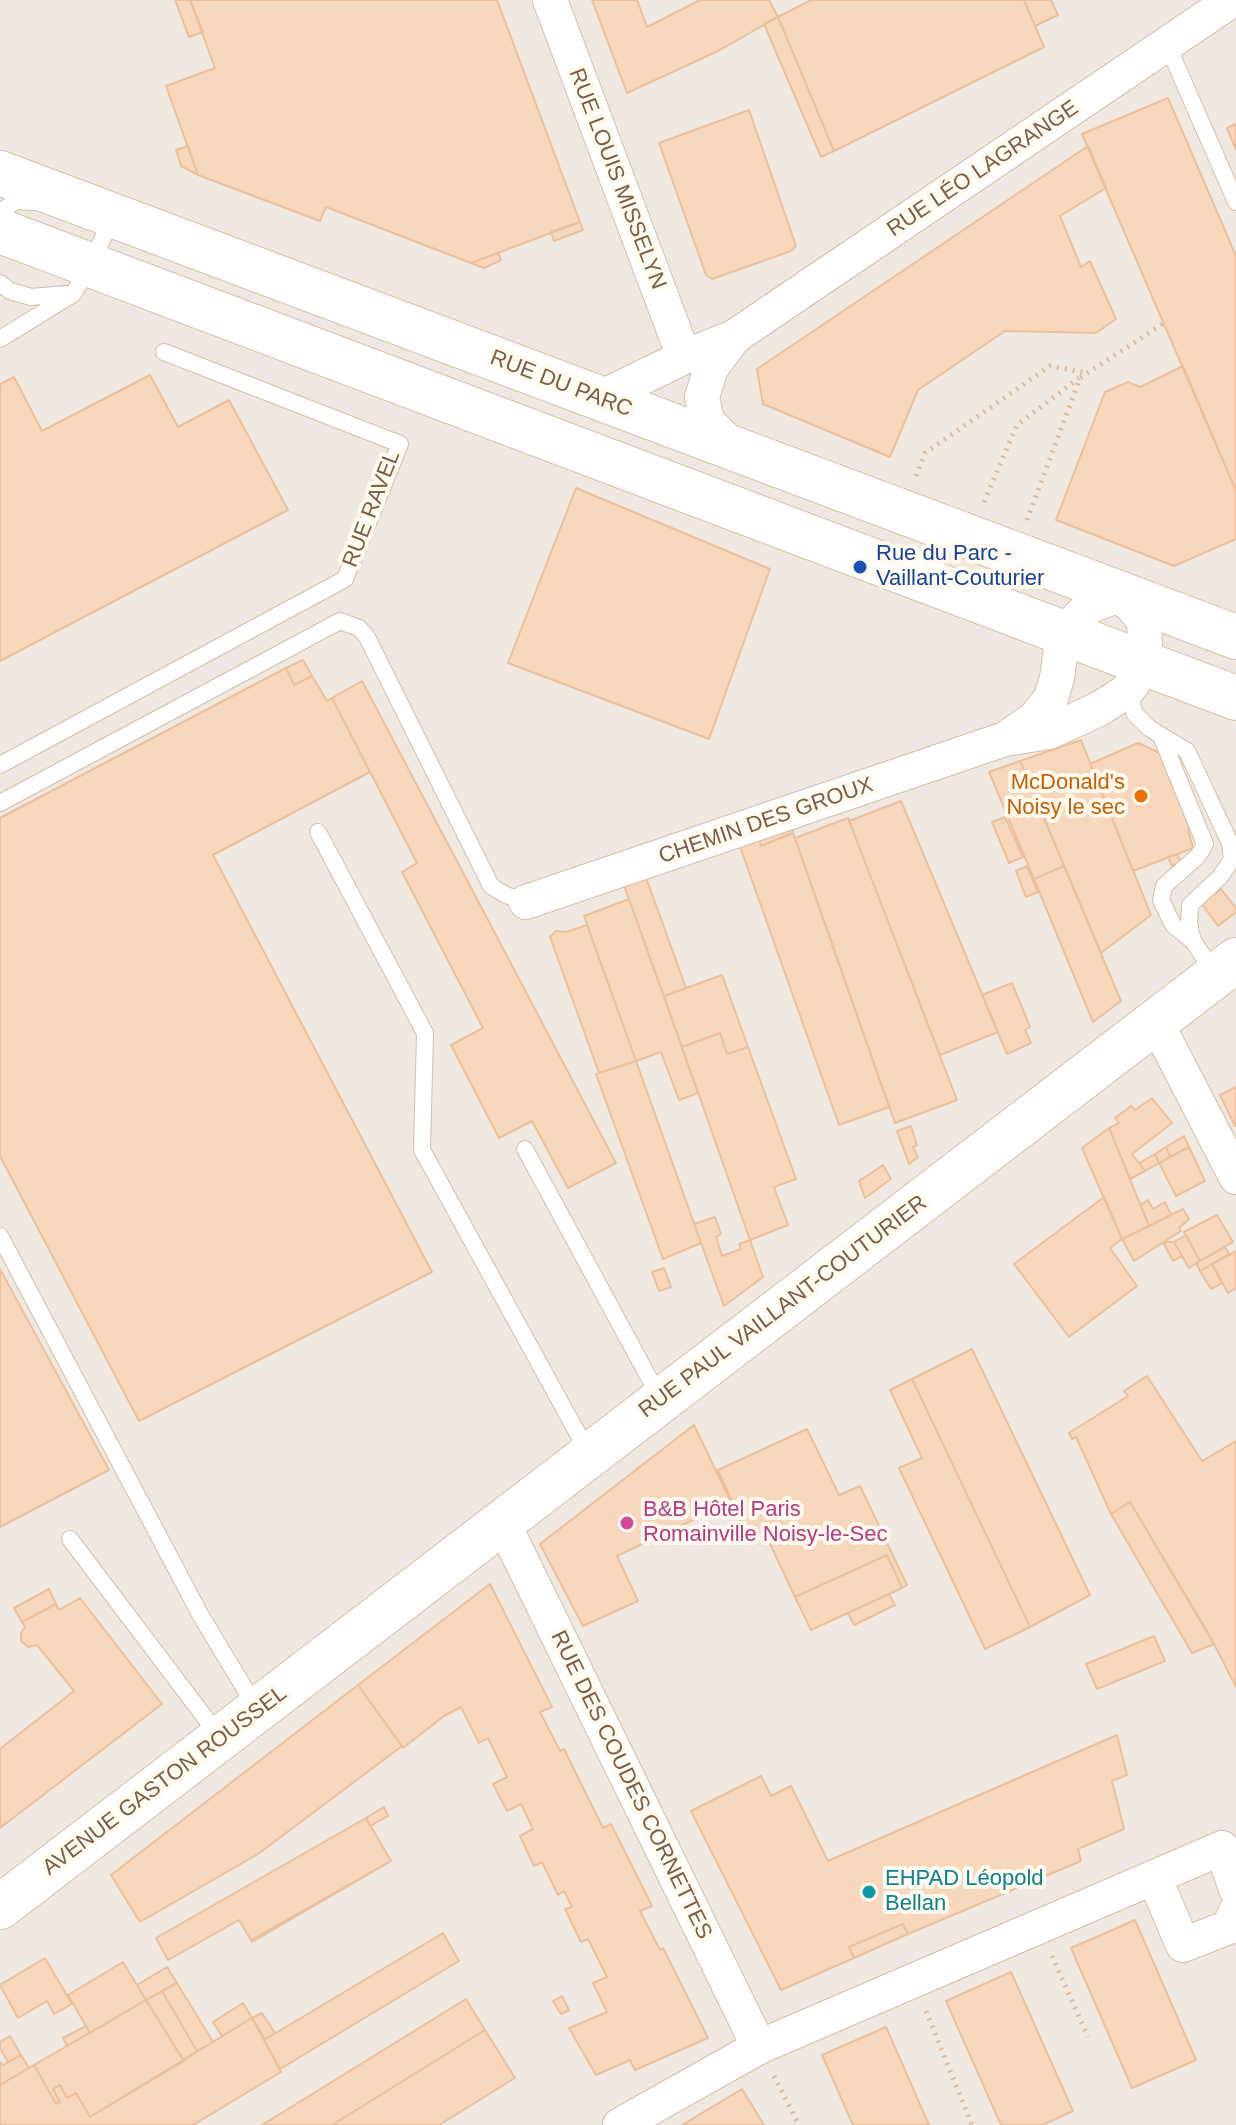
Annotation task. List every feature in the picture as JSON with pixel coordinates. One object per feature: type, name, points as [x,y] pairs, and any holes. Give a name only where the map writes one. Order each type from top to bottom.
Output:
[{"type":"main road","name":"RUE DU PARC","points":[[0,173],[96,251],[1063,633],[1124,688],[1236,698]]},
{"type":"main road","name":"RUE DU PARC","points":[[0,231],[96,251],[447,341],[1236,637]]},
{"type":"main road","name":"RUE PAUL VAILLANT-COUTURIER","points":[[330,1655],[1156,1022],[1215,959]]},
{"type":"main road","name":"AVENUE GASTON ROUSSEL","points":[[0,1907],[330,1655]]},
{"type":"street","name":"RUE LOUIS MISSELYN","points":[[550,0],[684,357]]},
{"type":"street","name":"RUE LÉO LAGRANGE","points":[[734,337],[1232,0]]},
{"type":"street","points":[[600,398],[684,357],[734,337]]},
{"type":"street","points":[[734,337],[711,368],[702,397],[707,421],[736,450]]},
{"type":"street","points":[[1057,678],[1065,697],[1077,706],[1124,688],[1144,621],[1122,594],[1090,606],[1063,633]]},
{"type":"street","name":"CHEMIN DES GROUX","points":[[1005,739],[1034,719],[1051,698],[1063,633]]},
{"type":"street","name":"CHEMIN DES GROUX","points":[[526,902],[1005,739],[1049,732],[1124,688]]},
{"type":"street","points":[[1156,1022],[1236,1177]]},
{"type":"street","name":"RUE DES COUDES CORNETTES","points":[[503,1523],[759,2047]]},
{"type":"street","points":[[620,2125],[759,2047],[1222,1848],[1236,1889]]},
{"type":"street","points":[[1154,1877],[1183,1945],[1229,1927],[1236,1911]]},
{"type":"lane","points":[[1167,44],[1236,202]]},
{"type":"lane","points":[[0,212],[16,201],[30,201],[96,251]]},
{"type":"lane","points":[[0,283],[10,291],[31,297],[96,251]]},
{"type":"lane","points":[[0,339],[96,251]]},
{"type":"lane","name":"RUE RAVEL","points":[[0,765],[345,579],[400,444],[164,352]]},
{"type":"lane","points":[[0,803],[340,621],[359,628],[367,637],[491,886],[526,902]]},
{"type":"lane","points":[[1124,688],[1135,714],[1149,728],[1187,751],[1230,843],[1232,859],[1220,877],[1190,905],[1189,924],[1215,959]]},
{"type":"lane","points":[[1161,736],[1205,844],[1198,856],[1164,886],[1161,900],[1173,925],[1215,959]]},
{"type":"lane","points":[[318,832],[425,1033],[422,1150],[590,1455]]},
{"type":"lane","points":[[525,1149],[661,1401]]},
{"type":"lane","points":[[0,1236],[201,1616],[258,1710]]},
{"type":"lane","points":[[70,1539],[220,1738]]},
{"type":"path","points":[[969,538],[1017,425],[1080,378],[1164,323]]},
{"type":"path","points":[[902,512],[925,453],[1050,366],[1088,373]]},
{"type":"path","points":[[1014,554],[1080,378]]},
{"type":"path","points":[[1050,1923],[1052,1960],[1088,2037]]},
{"type":"path","points":[[913,1981],[972,2125]]},
{"type":"path","points":[[759,2047],[799,2125]]},
{"type":"shaded area","points":[[0,0],[1236,0],[1236,2125],[0,2125]]},
{"type":"building","points":[[175,0],[190,0],[203,32],[189,37]]},
{"type":"building","points":[[190,0],[497,0],[580,222],[471,263],[326,207],[320,221],[198,175],[166,86],[215,68]]},
{"type":"building","points":[[592,0],[637,0],[647,27],[700,0],[769,0],[778,17],[718,51],[627,93]]},
{"type":"building","points":[[811,0],[1024,0],[1044,47],[834,151],[778,17]]},
{"type":"building","points":[[1024,0],[1051,0],[1058,15],[1035,26]]},
{"type":"building","points":[[778,17],[834,151],[821,157],[764,24]]},
{"type":"building","points":[[1168,98],[1236,256],[1236,491],[1082,134]]},
{"type":"building","points":[[749,110],[796,246],[791,251],[712,279],[706,275],[659,143]]},
{"type":"building","points":[[1236,124],[1236,150],[1227,128]]},
{"type":"building","points":[[188,146],[198,175],[181,166],[176,150]]},
{"type":"building","points":[[1088,146],[1106,188],[1060,216],[1081,267],[1090,261],[1116,319],[1096,333],[1005,331],[918,390],[890,457],[763,404],[757,369]]},
{"type":"building","points":[[580,222],[583,230],[554,241],[551,232]]},
{"type":"building","points":[[498,253],[501,260],[484,268],[471,263]]},
{"type":"building","points":[[1183,366],[1236,491],[1236,539],[1174,566],[1056,520],[1105,392],[1128,382],[1140,387]]},
{"type":"building","points":[[150,375],[178,427],[229,400],[288,510],[0,661],[0,384],[14,377],[42,431]]},
{"type":"building","points":[[576,488],[770,569],[709,739],[508,663]]},
{"type":"building","points":[[303,660],[312,676],[294,685],[286,668]]},
{"type":"building","points":[[286,668],[294,685],[312,676],[327,701],[332,698],[370,772],[213,855],[432,1272],[139,1421],[0,1156],[0,818]]},
{"type":"building","points":[[362,681],[616,1163],[568,1188],[532,1121],[499,1138],[451,1045],[483,1028],[402,872],[417,863],[332,698]]},
{"type":"building","points":[[1081,740],[1151,915],[1101,953],[1020,761]]},
{"type":"building","name":"McDonald's Noisy le sec","points":[[1138,743],[1162,754],[1190,829],[1193,848],[1133,871],[1090,764]]},
{"type":"building","points":[[1020,761],[1064,866],[1034,879],[989,772]]},
{"type":"building","points":[[901,801],[998,1032],[940,1055],[849,821]]},
{"type":"building","points":[[1005,817],[1023,857],[1009,863],[992,822]]},
{"type":"building","points":[[848,818],[957,1100],[895,1123],[795,838]]},
{"type":"building","points":[[790,824],[793,833],[761,846],[757,835]]},
{"type":"building","points":[[793,833],[889,1107],[839,1125],[738,841],[757,835],[761,846]]},
{"type":"building","points":[[1178,854],[1180,862],[1172,866],[1168,857]]},
{"type":"building","points":[[1027,866],[1038,892],[1026,897],[1016,871]]},
{"type":"building","points":[[1064,866],[1121,1001],[1093,1022],[1034,879]]},
{"type":"building","points":[[644,872],[686,988],[664,996],[622,880]]},
{"type":"building","points":[[1221,889],[1236,912],[1218,926],[1202,904]]},
{"type":"building","points":[[629,899],[698,1093],[679,1100],[661,1052],[636,1061],[584,916]]},
{"type":"building","points":[[587,925],[636,1061],[599,1073],[550,937],[556,931],[566,932]]},
{"type":"building","points":[[722,975],[748,1047],[727,1054],[720,1033],[682,1047],[664,996]]},
{"type":"building","points":[[1012,983],[1030,1027],[1025,1030],[1031,1043],[1007,1054],[982,995]]},
{"type":"building","points":[[720,1033],[727,1054],[748,1047],[796,1179],[774,1187],[788,1225],[750,1240],[682,1047]]},
{"type":"building","points":[[636,1061],[701,1243],[663,1259],[596,1074]]},
{"type":"building","points":[[1236,1087],[1236,1125],[1235,1126],[1220,1095]]},
{"type":"building","points":[[1152,1098],[1172,1123],[1132,1154],[1145,1171],[1130,1179],[1109,1128],[1119,1123],[1115,1118],[1131,1106],[1135,1110]]},
{"type":"building","points":[[911,1126],[917,1145],[913,1147],[918,1157],[909,1164],[897,1131]]},
{"type":"building","points":[[1109,1128],[1149,1226],[1122,1239],[1082,1148]]},
{"type":"building","points":[[1184,1136],[1189,1147],[1170,1157],[1166,1147]]},
{"type":"building","points":[[1166,1147],[1170,1157],[1159,1163],[1155,1154]]},
{"type":"building","points":[[1189,1147],[1205,1181],[1176,1196],[1159,1163]]},
{"type":"building","points":[[1155,1154],[1159,1163],[1145,1171],[1139,1163]]},
{"type":"building","points":[[883,1165],[891,1179],[865,1198],[859,1181]]},
{"type":"building","points":[[1104,1197],[1122,1239],[1110,1248],[1137,1286],[1069,1337],[1014,1264]]},
{"type":"building","points":[[1148,1200],[1153,1209],[1165,1202],[1171,1215],[1149,1226],[1141,1205]]},
{"type":"building","points":[[1183,1209],[1189,1219],[1179,1228],[1181,1231],[1134,1261],[1122,1239]]},
{"type":"building","points":[[1217,1215],[1233,1242],[1200,1261],[1184,1232]]},
{"type":"building","points":[[715,1217],[721,1234],[716,1237],[722,1256],[741,1249],[739,1244],[750,1240],[763,1277],[724,1306],[694,1224]]},
{"type":"building","points":[[1186,1235],[1200,1261],[1189,1268],[1174,1242]]},
{"type":"building","points":[[1174,1242],[1182,1256],[1173,1261],[1164,1244]]},
{"type":"building","points":[[1225,1247],[1229,1254],[1200,1271],[1196,1263]]},
{"type":"building","points":[[1236,1251],[1236,1288],[1228,1293],[1212,1264]]},
{"type":"building","points":[[1212,1264],[1222,1283],[1211,1289],[1200,1271]]},
{"type":"building","points":[[664,1268],[671,1287],[659,1291],[652,1272]]},
{"type":"building","points":[[0,1269],[109,1470],[0,1527]]},
{"type":"building","points":[[972,1349],[1090,1595],[1030,1627],[912,1379]]},
{"type":"building","points":[[1147,1376],[1202,1461],[1236,1441],[1236,1687],[1130,1502],[1111,1514],[1076,1437],[1072,1439],[1069,1433],[1128,1396],[1124,1391]]},
{"type":"building","points":[[912,1379],[1030,1627],[985,1649],[899,1468],[922,1458],[890,1390]]},
{"type":"building","name":"B&B Hôtel Paris Romainville Noisy-le-Sec","points":[[694,1425],[731,1502],[617,1556],[638,1601],[583,1626],[540,1544]]},
{"type":"building","points":[[807,1429],[839,1495],[860,1486],[907,1585],[902,1588],[887,1555],[795,1597],[764,1531],[748,1538],[718,1470]]},
{"type":"building","points":[[1130,1502],[1214,1644],[1192,1653],[1111,1514]]},
{"type":"building","points":[[887,1555],[902,1588],[811,1630],[795,1597]]},
{"type":"building","points":[[490,1584],[552,1707],[540,1712],[560,1751],[564,1749],[603,1828],[611,1824],[652,1906],[640,1911],[660,1950],[663,1948],[708,2038],[635,2070],[630,2060],[596,2075],[569,2028],[607,2012],[593,1983],[607,1977],[588,1939],[581,1942],[565,1909],[572,1907],[564,1891],[558,1895],[542,1862],[534,1866],[520,1836],[533,1829],[521,1804],[507,1811],[493,1784],[507,1777],[488,1738],[479,1743],[461,1707],[444,1716],[403,1748],[358,1685]]},
{"type":"building","points":[[49,1589],[56,1604],[22,1622],[14,1608]]},
{"type":"building","points":[[889,1594],[895,1605],[854,1625],[848,1613]]},
{"type":"building","points":[[80,1598],[162,1704],[0,1828],[0,1749],[74,1691],[37,1645],[28,1647],[21,1641],[25,1627],[22,1622],[56,1604],[59,1610]]},
{"type":"building","points":[[1154,1636],[1165,1661],[1097,1689],[1086,1664]]},
{"type":"building","points":[[358,1685],[402,1746],[258,1854],[140,1922],[111,1875]]},
{"type":"building","name":"EHPAD Léopold Bellan","points":[[1117,1735],[1127,1775],[1112,1781],[1124,1829],[1078,1849],[1081,1861],[908,1934],[903,1924],[849,1947],[854,1958],[781,1990],[691,1811],[761,1776],[771,1796],[791,1786],[828,1861]]},
{"type":"building","points":[[384,1807],[388,1816],[370,1826],[366,1818]]},
{"type":"building","points":[[366,1818],[391,1861],[251,1940],[239,1920],[168,1960],[156,1938]]},
{"type":"building","points":[[391,1861],[252,1942],[251,1940]]},
{"type":"building","points":[[1135,1920],[1196,2060],[1132,2088],[1071,1948]]},
{"type":"building","points":[[903,1924],[908,1934],[854,1958],[849,1947]]},
{"type":"building","points":[[443,1933],[459,1961],[280,2069],[264,2040]]},
{"type":"building","points":[[45,1958],[72,2004],[54,2014],[47,2001],[18,2018],[0,1985]]},
{"type":"building","points":[[123,1962],[146,2000],[90,2033],[68,1995]]},
{"type":"building","points":[[167,1967],[177,1983],[146,2000],[137,1985]]},
{"type":"building","points":[[1011,1972],[1073,2111],[1043,2125],[1001,2125],[946,2001]]},
{"type":"building","points":[[177,1983],[213,2042],[197,2051],[162,1991]]},
{"type":"building","points":[[162,1991],[197,2051],[183,2060],[146,2000]]},
{"type":"building","points":[[562,1996],[569,2010],[561,2014],[553,2001]]},
{"type":"building","points":[[466,1999],[485,2030],[332,2125],[262,2125]]},
{"type":"building","points":[[146,2000],[184,2061],[90,2117],[76,2093],[67,2098],[60,2085],[53,2089],[60,2102],[56,2104],[34,2065]]},
{"type":"building","points":[[243,2003],[252,2018],[222,2036],[213,2022]]},
{"type":"building","points":[[262,2013],[275,2033],[265,2039],[252,2018]]},
{"type":"building","points":[[252,2018],[281,2072],[193,2125],[0,2125],[0,2085],[34,2065],[56,2104],[60,2102],[53,2089],[60,2085],[67,2098],[76,2093],[90,2117]]},
{"type":"building","points":[[86,2026],[90,2033],[67,2046],[63,2038]]},
{"type":"building","points":[[886,2027],[929,2125],[853,2125],[822,2055]]},
{"type":"building","points":[[485,2030],[515,2078],[439,2125],[332,2125]]},
{"type":"building","points":[[10,2036],[21,2055],[8,2062],[0,2042]]},
{"type":"building","points":[[21,2055],[29,2068],[0,2085],[0,2062],[3,2065]]},
{"type":"building","points":[[742,2089],[764,2125],[682,2125]]},
{"type":"place","name":"Rue du Parc - Vaillant-Couturier","points":[[860,567]]},
{"type":"place","name":"McDonald's Noisy le sec","points":[[1141,796]]},
{"type":"place","name":"B&B Hôtel Paris Romainville Noisy-le-Sec","points":[[627,1523]]},
{"type":"place","name":"EHPAD Léopold Bellan","points":[[869,1892]]}]
